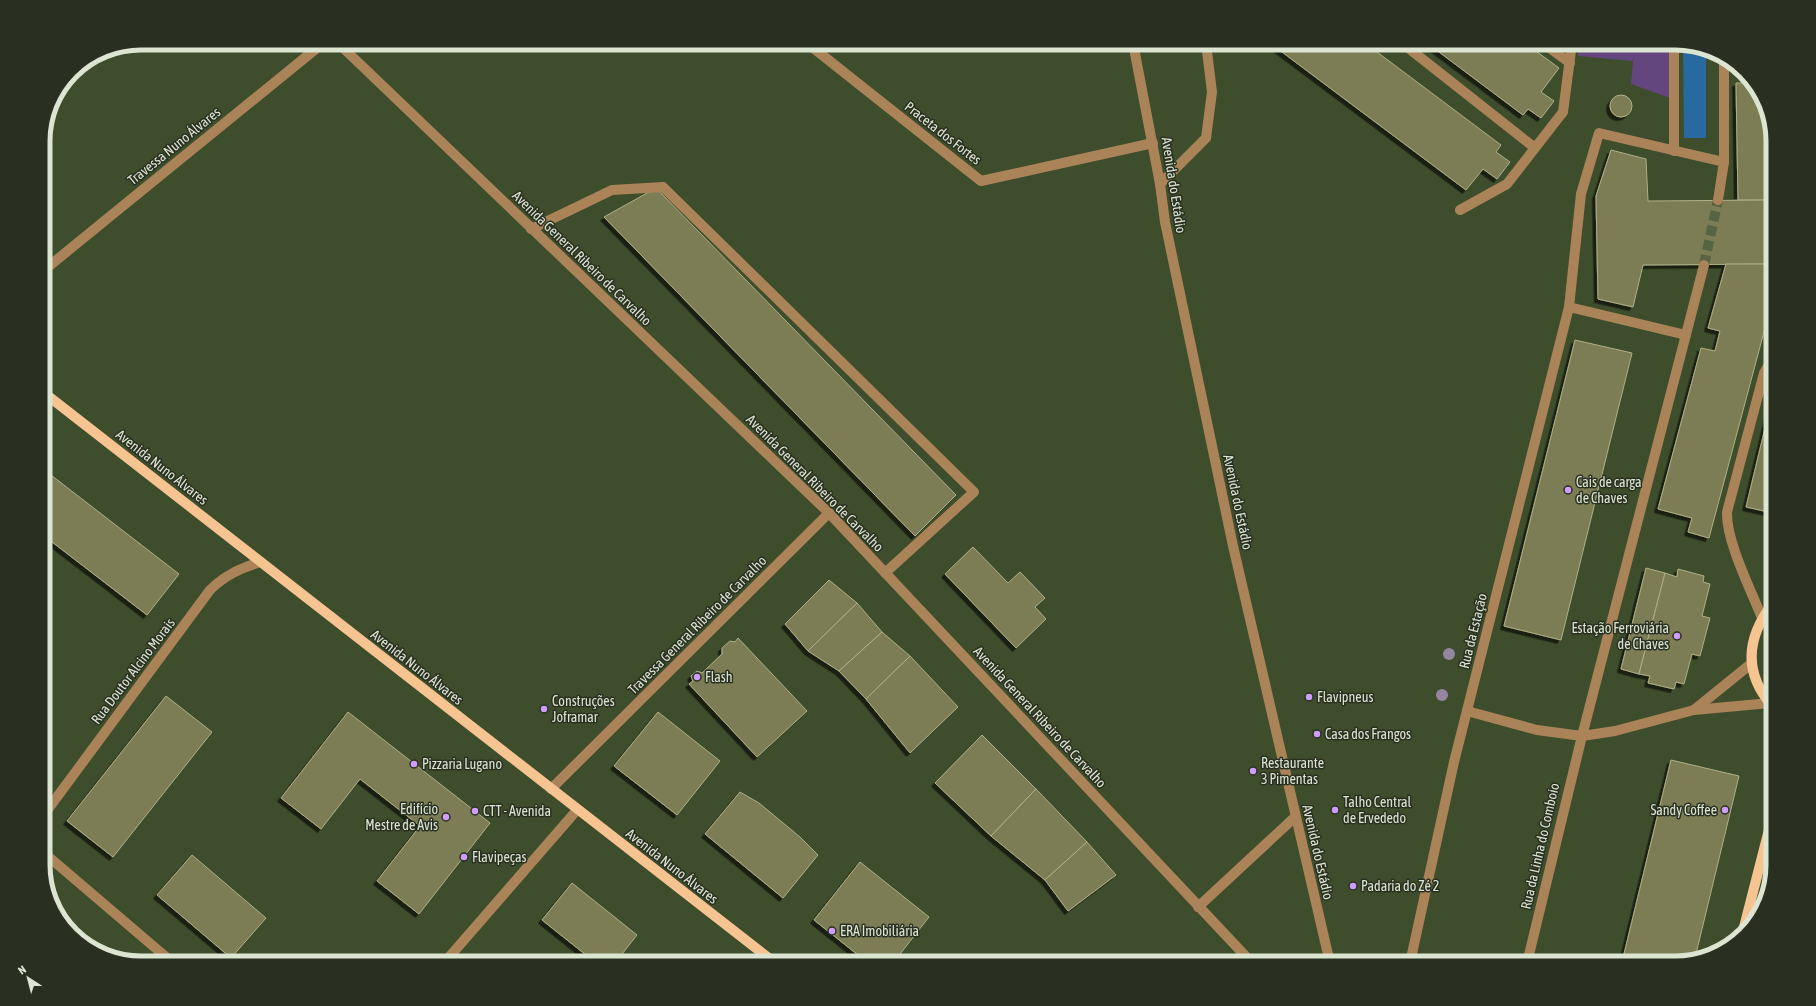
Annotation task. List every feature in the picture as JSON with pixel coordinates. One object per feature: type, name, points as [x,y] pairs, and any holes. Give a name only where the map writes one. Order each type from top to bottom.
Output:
[{"type":"main road","name":"Avenida Nuno Álvares","points":[[50,397],[766,956]]},
{"type":"main road","points":[[1766,613],[1762,618],[1753,640],[1752,663],[1757,686],[1766,698]]},
{"type":"main road","points":[[1745,924],[1766,841]]},
{"type":"street","name":"Travessa Nuno Álvares","points":[[50,265],[314,50]]},
{"type":"street","name":"Avenida General Ribeiro de Carvalho","points":[[345,50],[829,513],[1245,956]]},
{"type":"street","name":"Praceta dos Fortes","points":[[816,50],[981,181],[1153,143]]},
{"type":"street","name":"Avenida do Estádio","points":[[1134,50],[1153,143],[1165,222],[1232,539],[1328,956]]},
{"type":"street","points":[[1160,184],[1206,138],[1212,92],[1207,50]]},
{"type":"street","points":[[1411,50],[1535,148]]},
{"type":"street","points":[[1552,50],[1570,63]]},
{"type":"street","points":[[1460,210],[1508,184],[1564,112],[1571,50]]},
{"type":"street","points":[[1674,50],[1674,151],[1724,162]]},
{"type":"street","points":[[1718,200],[1724,162],[1724,64]]},
{"type":"street","name":"Rua da Estação","points":[[1412,956],[1454,762],[1569,307],[1581,194],[1599,133],[1674,151]]},
{"type":"street","points":[[532,229],[612,190],[663,187],[974,492],[885,572]]},
{"type":"street","name":"Rua da Linha do Comboio","points":[[1529,956],[1582,736],[1704,265]]},
{"type":"street","points":[[1569,307],[1686,336]]},
{"type":"street","points":[[1762,618],[1733,545],[1727,520],[1727,512],[1766,370]]},
{"type":"street","name":"Travessa General Ribeiro de Carvalho","points":[[551,789],[829,513]]},
{"type":"street","name":"Rua Doutor Alcino Morais","points":[[50,807],[210,590],[230,573],[261,562]]},
{"type":"street","points":[[1694,710],[1752,663]]},
{"type":"street","points":[[1467,711],[1537,730],[1582,736],[1615,731],[1694,710],[1766,705]]},
{"type":"street","points":[[450,956],[577,810]]},
{"type":"street","points":[[1198,907],[1295,816]]},
{"type":"street","points":[[50,858],[165,956]]},
{"type":"shaded area","points":[[1578,50],[1670,50],[1670,98],[1631,84],[1633,61],[1578,56]]},
{"type":"water","points":[[1683,51],[1706,55],[1706,138],[1684,138]]},
{"type":"building","points":[[1279,50],[1374,50],[1501,145],[1496,152],[1510,162],[1497,179],[1483,169],[1466,190]]},
{"type":"building","points":[[1436,50],[1535,50],[1559,68],[1541,92],[1554,101],[1541,118],[1528,109],[1523,115]]},
{"type":"building","points":[[1736,83],[1746,83],[1751,90],[1761,111],[1766,135],[1766,200],[1738,200]]},
{"type":"building","points":[[1621,95],[1625,96],[1631,102],[1631,110],[1625,116],[1621,117],[1617,116],[1611,110],[1610,106],[1611,102],[1617,96]]},
{"type":"building","points":[[1611,150],[1646,159],[1648,201],[1766,200],[1766,264],[1643,265],[1633,307],[1598,299],[1596,196]]},
{"type":"building","points":[[656,188],[956,495],[915,536],[604,217]]},
{"type":"building","points":[[1726,264],[1766,264],[1766,324],[1709,538],[1688,532],[1692,518],[1658,509],[1701,348],[1715,351],[1720,331],[1708,328]]},
{"type":"building","name":"Cais de carga de Chaves","points":[[1575,340],[1632,353],[1561,640],[1504,626]]},
{"type":"building","points":[[1766,424],[1766,511],[1746,507]]},
{"type":"building","points":[[50,474],[179,574],[147,615],[50,540]]},
{"type":"building","points":[[973,547],[1008,583],[1020,572],[1045,598],[1035,607],[1046,619],[1016,648],[945,574]]},
{"type":"building","points":[[1646,568],[1665,573],[1639,674],[1621,669]]},
{"type":"building","name":"Estação Ferroviária de Chaves","points":[[1678,569],[1704,576],[1703,582],[1710,584],[1702,616],[1710,618],[1700,656],[1692,654],[1684,684],[1676,682],[1674,689],[1648,683],[1650,676],[1639,674],[1665,573],[1677,577]]},
{"type":"building","points":[[829,580],[857,603],[808,651],[785,624]]},
{"type":"building","points":[[857,603],[882,632],[839,671],[808,651]]},
{"type":"building","points":[[882,632],[910,656],[866,699],[839,671]]},
{"type":"building","points":[[738,638],[807,711],[757,757],[689,684],[693,681],[691,676],[697,671],[702,673],[722,654],[722,648],[730,641],[735,642]]},
{"type":"building","points":[[910,656],[958,707],[910,753],[866,699]]},
{"type":"building","points":[[166,696],[212,732],[113,857],[67,821]]},
{"type":"building","name":"Edifício Mestre de Avis","points":[[348,712],[490,823],[419,914],[377,881],[420,826],[360,779],[321,829],[281,798]]},
{"type":"building","points":[[658,712],[720,761],[677,815],[614,766]]},
{"type":"building","points":[[982,735],[1036,789],[991,836],[935,783]]},
{"type":"building","points":[[1671,760],[1739,776],[1696,953],[1675,956],[1632,956],[1624,954]]},
{"type":"building","points":[[1036,789],[1087,842],[1045,880],[991,836]]},
{"type":"building","points":[[740,792],[759,803],[800,837],[818,855],[783,898],[705,834]]},
{"type":"building","points":[[1087,842],[1116,875],[1068,911],[1045,880]]},
{"type":"building","points":[[192,855],[266,918],[233,956],[229,956],[157,895]]},
{"type":"building","points":[[860,862],[929,917],[898,956],[859,956],[814,920]]},
{"type":"building","points":[[572,883],[637,935],[620,956],[587,956],[542,920]]},
{"type":"tunnel","points":[[1704,265],[1718,200]]},
{"type":"place","name":"Cais de carga de Chaves","points":[[1568,490]]},
{"type":"place","name":"Estação Ferroviária de Chaves","points":[[1677,636]]},
{"type":"place","name":"Flash","points":[[697,677]]},
{"type":"place","name":"Flavipneus","points":[[1309,697]]},
{"type":"place","name":"Construções Joframar","points":[[544,709]]},
{"type":"place","name":"Casa dos Frangos","points":[[1317,734]]},
{"type":"place","name":"Pizzaria Lugano","points":[[414,764]]},
{"type":"place","name":"Restaurante 3 Pimentas","points":[[1253,771]]},
{"type":"place","name":"Talho Central de Ervededo","points":[[1335,810]]},
{"type":"place","name":"Sandy Coffee","points":[[1725,810]]},
{"type":"place","name":"CTT - Avenida","points":[[475,811]]},
{"type":"place","name":"Edifício Mestre de Avis","points":[[446,817]]},
{"type":"place","name":"Flavipeças","points":[[464,857]]},
{"type":"place","name":"Padaria do Zé 2","points":[[1353,886]]},
{"type":"place","name":"ERA Imobiliária","points":[[832,931]]}]
